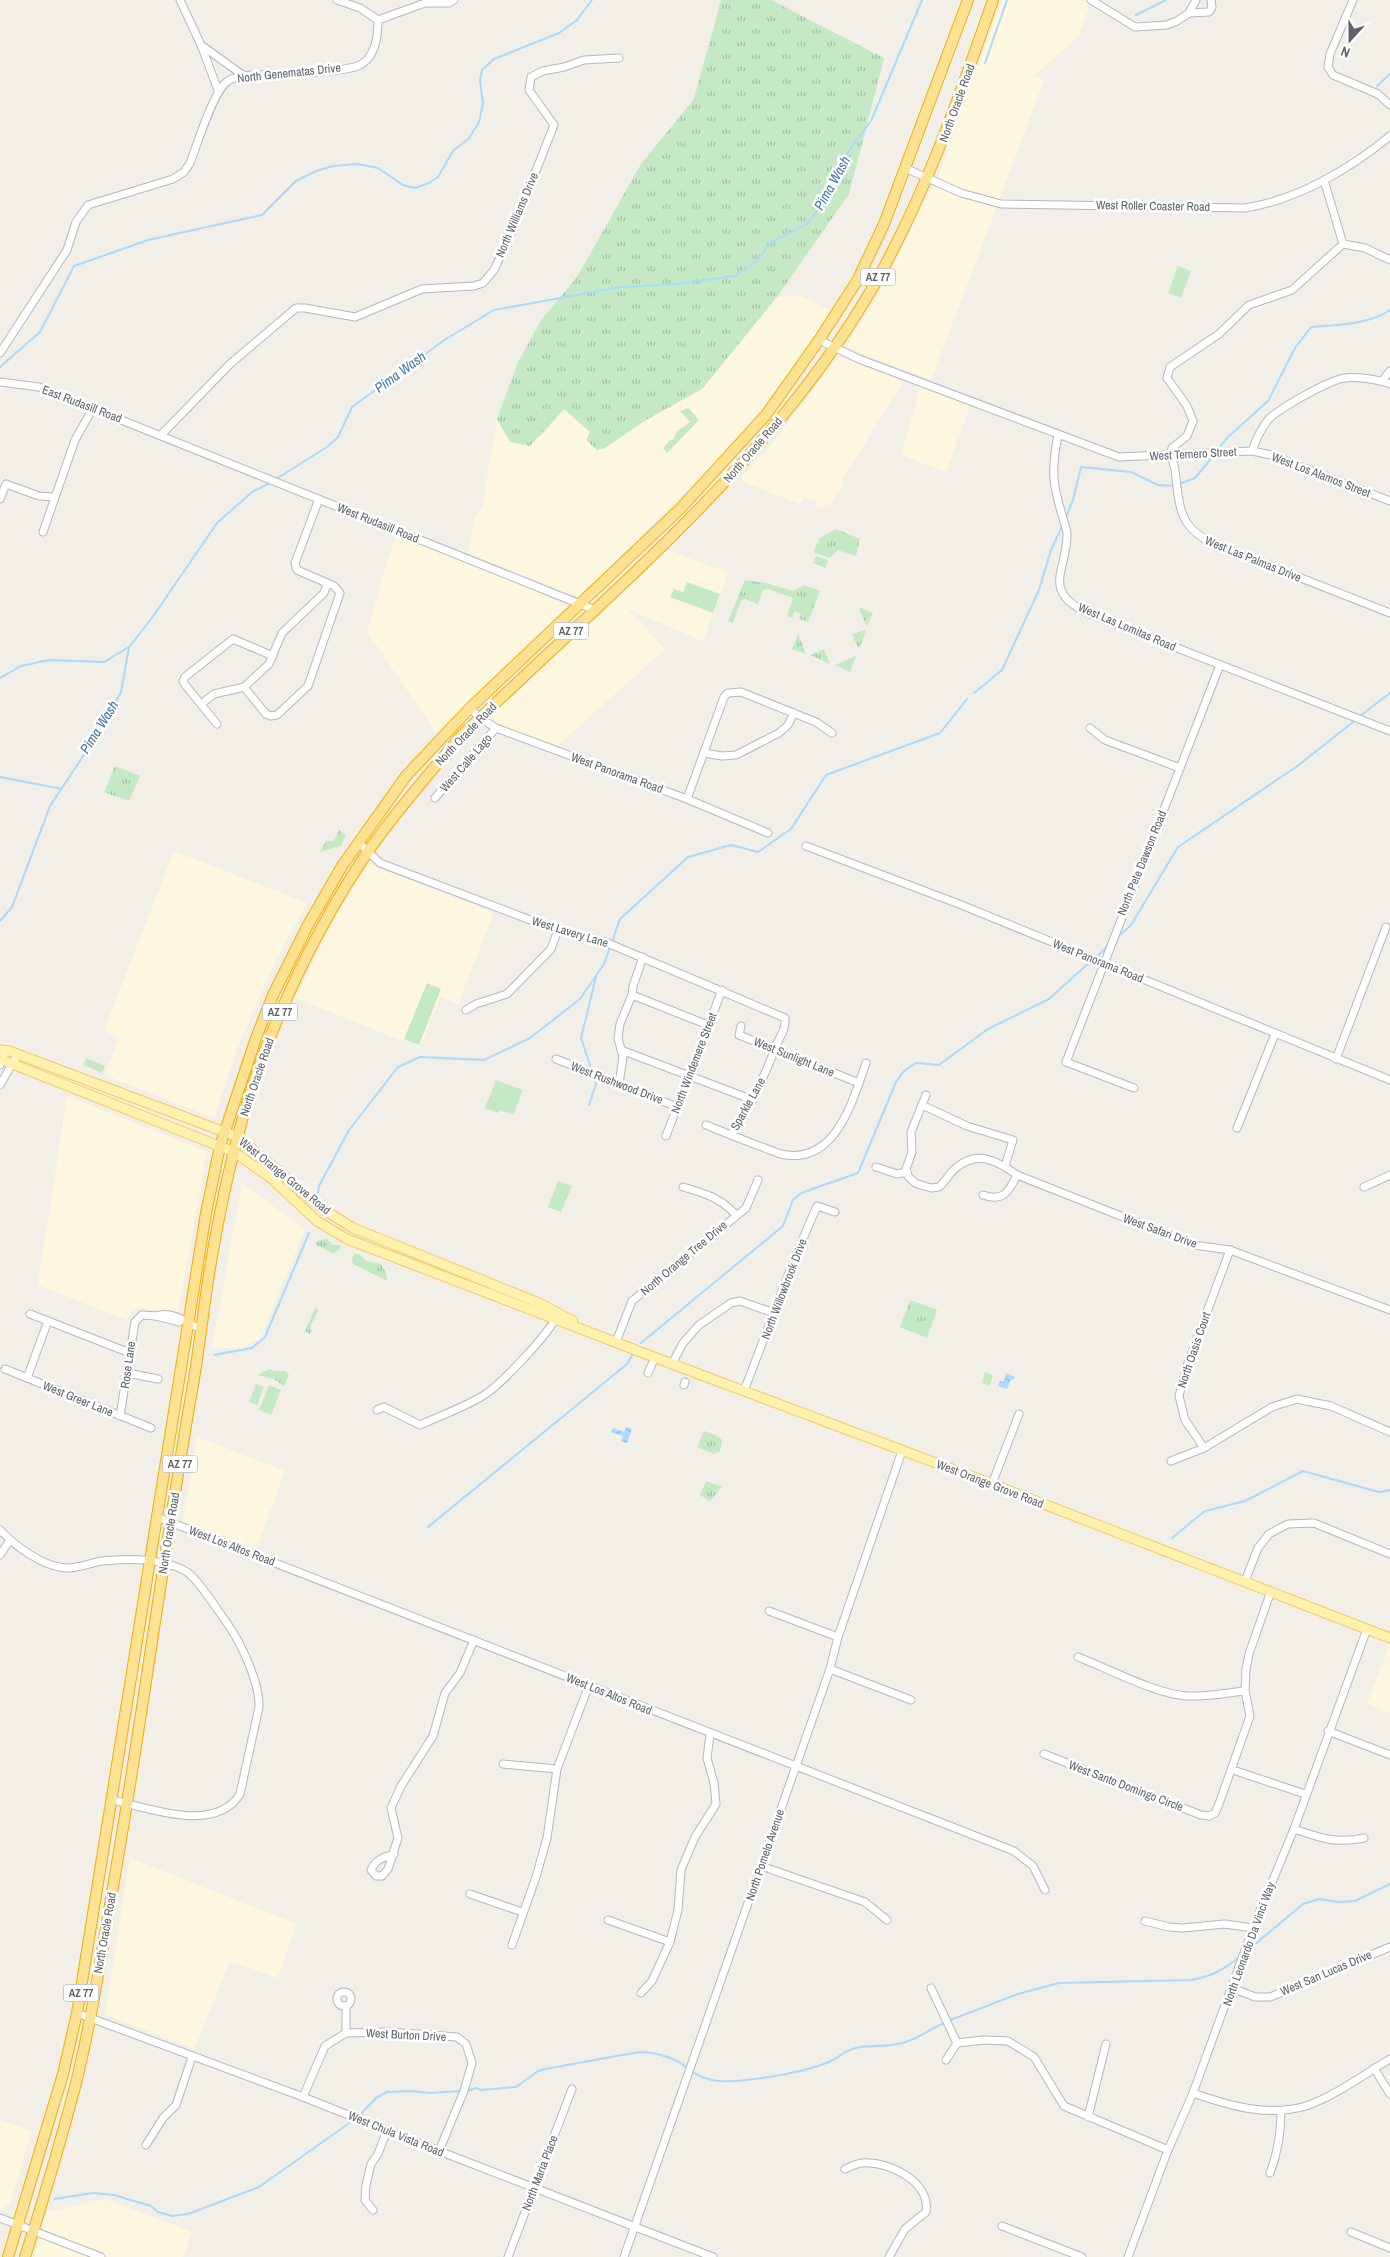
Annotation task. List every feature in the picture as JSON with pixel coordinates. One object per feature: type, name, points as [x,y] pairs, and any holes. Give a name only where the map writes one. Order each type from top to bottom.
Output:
[{"type":"highway","name":"North Oracle Road","points":[[8,2257],[20,2225],[63,2074],[77,2013],[113,1800],[185,1322],[220,1146],[248,1060],[273,995],[308,924],[358,842],[406,776],[470,708],[582,604],[685,504],[766,415],[819,340],[857,280],[884,224],[968,0]]},
{"type":"highway","name":"North Oracle Road","points":[[25,2257],[75,2085],[90,2018],[127,1803],[211,1263],[234,1152],[269,1038],[319,934],[368,852],[415,790],[460,737],[738,470],[808,384],[834,347],[874,285],[928,177],[952,119],[993,0]]},
{"type":"highway","points":[[685,504],[695,513]]},
{"type":"main road","name":"West Orange Grove Road","points":[[3,1050],[238,1137],[323,1209],[353,1228],[557,1315],[590,1331],[1390,1638]]},
{"type":"main road","name":"West Orange Grove Road","points":[[1,1061],[13,1064],[234,1152],[271,1178],[317,1221],[347,1239],[557,1315]]},
{"type":"street","points":[[0,353],[67,250],[76,222],[88,205],[163,183],[184,172],[190,163],[218,90],[201,45],[180,0]]},
{"type":"street","points":[[336,0],[360,8],[378,20],[431,2],[449,2],[454,0]]},
{"type":"street","points":[[1092,0],[1135,27],[1167,25],[1177,21],[1189,13],[1196,0]]},
{"type":"street","points":[[1189,13],[1209,12],[1212,7],[1211,0]]},
{"type":"street","points":[[1353,0],[1330,54],[1328,67],[1333,75],[1378,94],[1390,105]]},
{"type":"street","name":"North Genematas Drive","points":[[218,90],[228,80],[244,76],[337,69],[360,64],[368,57],[376,42],[378,20]]},
{"type":"street","points":[[201,45],[244,76]]},
{"type":"street","name":"North Williams Drive","points":[[161,435],[230,364],[296,308],[355,316],[422,289],[474,286],[483,283],[494,270],[513,229],[554,125],[529,90],[531,77],[543,71],[564,67],[584,60],[619,58]]},
{"type":"street","name":"West Roller Coaster Road","points":[[905,168],[961,193],[1001,204],[1245,208],[1269,204],[1324,180],[1373,150],[1390,136]]},
{"type":"street","points":[[1324,180],[1343,244]]},
{"type":"street","points":[[1343,244],[1365,248],[1390,260]]},
{"type":"street","points":[[1171,456],[1172,448],[1187,436],[1192,421],[1187,406],[1167,378],[1170,367],[1219,334],[1249,305],[1292,290],[1343,244]]},
{"type":"street","points":[[819,340],[1058,435]]},
{"type":"street","points":[[1382,381],[1390,371]]},
{"type":"street","name":"West Ternero Street","points":[[1058,435],[1119,457],[1252,451],[1259,432],[1270,418],[1315,390],[1345,378],[1382,381],[1390,384]]},
{"type":"street","name":"East Rudasill Road","points":[[0,382],[39,387],[161,435]]},
{"type":"street","points":[[43,532],[75,440],[93,408]]},
{"type":"street","name":"West Rudasill Road","points":[[161,435],[594,610]]},
{"type":"street","name":"West Las Lomitas Road","points":[[1058,435],[1054,456],[1053,483],[1067,532],[1059,578],[1061,591],[1065,597],[1090,614],[1390,731]]},
{"type":"street","name":"West Los Alamos Street","points":[[1252,451],[1271,455],[1390,502]]},
{"type":"street","name":"West Las Palmas Drive","points":[[1171,456],[1183,517],[1188,526],[1202,539],[1390,613]]},
{"type":"street","points":[[0,499],[6,484],[39,496],[54,497]]},
{"type":"street","points":[[244,687],[266,714],[271,716],[277,715],[308,686],[340,593],[327,583],[297,570],[296,562],[319,499]]},
{"type":"street","points":[[201,704],[214,694],[244,687],[269,664],[282,633],[324,592],[327,583]]},
{"type":"street","points":[[217,724],[186,686],[183,681],[185,677],[233,639],[273,656]]},
{"type":"street","name":"North Pete Dawson Road","points":[[1134,1088],[1066,1062],[1220,665]]},
{"type":"street","points":[[687,799],[724,698],[730,689],[816,722],[832,733]]},
{"type":"street","name":"West Panorama Road","points":[[470,708],[480,718],[496,728],[687,799],[768,833]]},
{"type":"street","points":[[704,753],[722,756],[736,755],[779,733],[788,725],[794,714]]},
{"type":"street","name":"West Calle Lago","points":[[435,798],[496,728]]},
{"type":"street","points":[[1090,728],[1105,740],[1180,768]]},
{"type":"street","name":"West Lavery Lane","points":[[358,842],[380,862],[558,930],[611,945],[643,957],[785,1018]]},
{"type":"street","name":"West Panorama Road","points":[[806,846],[959,904],[1390,1080]]},
{"type":"street","points":[[1336,1058],[1386,927]]},
{"type":"street","points":[[466,1010],[476,1004],[507,994],[551,949],[558,930]]},
{"type":"street","points":[[619,1084],[623,1058],[618,1038],[620,1024],[632,995],[632,986],[643,957]]},
{"type":"street","name":"North Windemere Street","points":[[666,1136],[722,990]]},
{"type":"street","points":[[632,995],[708,1025]]},
{"type":"street","name":"Sparkle Lane","points":[[731,1135],[760,1086],[774,1049],[786,1027],[785,1018]]},
{"type":"street","name":"West Sunlight Lane","points":[[742,1026],[738,1035],[859,1083]]},
{"type":"street","points":[[1237,1128],[1275,1034]]},
{"type":"street","points":[[1,1061],[3,1050]]},
{"type":"street","points":[[620,1050],[753,1100]]},
{"type":"street","points":[[0,1085],[18,1054]]},
{"type":"street","name":"West Rushwood Drive","points":[[556,1059],[677,1106]]},
{"type":"street","points":[[706,1125],[781,1154],[802,1154],[817,1150],[832,1139],[842,1122],[866,1064]]},
{"type":"street","points":[[876,1167],[897,1174],[907,1172],[906,1169],[912,1152],[911,1132],[926,1095]]},
{"type":"street","points":[[922,1104],[967,1126],[1013,1140],[1005,1166]]},
{"type":"street","name":"West Safari Drive","points":[[907,1172],[915,1183],[931,1188],[939,1187],[956,1168],[969,1159],[982,1157],[1005,1166],[1017,1175],[1194,1245],[1230,1250],[1390,1310]]},
{"type":"street","points":[[983,1195],[994,1199],[1002,1196],[1012,1186],[1017,1175]]},
{"type":"street","points":[[1364,1187],[1390,1175]]},
{"type":"street","name":"North Orange Tree Drive","points":[[616,1342],[632,1301],[746,1208],[758,1180]]},
{"type":"street","points":[[683,1187],[712,1196],[725,1204],[736,1215]]},
{"type":"street","name":"North Willowbrook Drive","points":[[744,1391],[817,1206],[835,1212]]},
{"type":"street","name":"North Oasis Court","points":[[1204,1448],[1185,1420],[1179,1396],[1188,1363],[1230,1250]]},
{"type":"street","points":[[672,1364],[683,1343],[699,1325],[731,1303],[740,1301],[774,1313]]},
{"type":"street","points":[[30,1314],[130,1353]]},
{"type":"street","name":"Rose Lane","points":[[120,1416],[134,1326],[140,1316],[145,1314],[156,1316],[163,1314],[180,1318],[185,1322]]},
{"type":"street","points":[[377,1410],[384,1407],[420,1425],[481,1397],[543,1336],[557,1315]]},
{"type":"street","points":[[27,1378],[48,1321]]},
{"type":"street","points":[[185,1322],[200,1329]]},
{"type":"street","points":[[648,1373],[655,1357]]},
{"type":"street","name":"West Greer Lane","points":[[5,1369],[151,1428]]},
{"type":"street","points":[[127,1373],[158,1379]]},
{"type":"street","points":[[1171,1461],[1204,1448],[1272,1407],[1297,1399],[1331,1406],[1390,1432]]},
{"type":"street","points":[[992,1484],[1019,1414]]},
{"type":"street","name":"North Pomelo Avenue","points":[[624,2257],[830,1669],[838,1637],[902,1451]]},
{"type":"street","name":"West Los Altos Road","points":[[157,1517],[1014,1851],[1032,1866],[1045,1890]]},
{"type":"street","points":[[1245,1581],[1258,1548],[1270,1534],[1288,1524],[1314,1523],[1390,1554]]},
{"type":"street","points":[[0,1530],[10,1540],[43,1561],[63,1568],[103,1561],[150,1561],[176,1566],[189,1573],[235,1634],[259,1694],[259,1707],[240,1794],[231,1807],[186,1817],[113,1800]]},
{"type":"street","points":[[0,1555],[10,1540]]},
{"type":"street","points":[[1271,1591],[1249,1654],[1245,1691],[1250,1716],[1233,1770],[1305,1794]]},
{"type":"street","points":[[769,1611],[838,1637]]},
{"type":"street","name":"North Leonardo Da Vinci Way","points":[[1128,2257],[1168,2150],[1193,2093],[1253,1928],[1294,1828],[1328,1731],[1368,1629]]},
{"type":"street","points":[[394,1854],[398,1838],[392,1808],[401,1786],[434,1736],[445,1693],[460,1673],[474,1640]]},
{"type":"street","points":[[1078,1657],[1160,1690],[1186,1696],[1245,1691]]},
{"type":"street","points":[[830,1669],[911,1700]]},
{"type":"street","points":[[512,1945],[522,1912],[536,1877],[546,1838],[557,1769],[588,1685]]},
{"type":"street","points":[[1328,1731],[1390,1755]]},
{"type":"street","points":[[641,1994],[652,1981],[670,1942],[678,1910],[681,1870],[695,1837],[716,1804],[714,1783],[707,1758],[710,1734]]},
{"type":"street","name":"West Santo Domingo Circle","points":[[1044,1754],[1210,1818],[1216,1810],[1233,1770]]},
{"type":"street","points":[[503,1764],[557,1769]]},
{"type":"street","points":[[1294,1828],[1329,1841],[1346,1842],[1364,1838]]},
{"type":"street","points":[[762,1866],[865,1902],[887,1920]]},
{"type":"street","points":[[470,1894],[522,1912]]},
{"type":"street","points":[[608,1920],[670,1942]]},
{"type":"street","points":[[1145,1921],[1169,1927],[1183,1928],[1225,1924],[1253,1928]]},
{"type":"street","name":"West San Lucas Drive","points":[[1232,1988],[1255,1996],[1270,1997],[1390,1946]]},
{"type":"street","points":[[931,1988],[957,2043]]},
{"type":"street","points":[[303,2097],[325,2046],[346,2033],[346,2006]]},
{"type":"street","name":"West Chula Vista Road","points":[[77,2013],[303,2097],[714,2257]]},
{"type":"street","name":"West Burton Drive","points":[[346,2033],[389,2032],[440,2035],[457,2038],[466,2044],[472,2063],[464,2091],[439,2151]]},
{"type":"street","points":[[957,2043],[984,2040],[1008,2041],[1034,2057],[1064,2106],[1168,2150]]},
{"type":"street","points":[[946,2060],[957,2043]]},
{"type":"street","points":[[1088,2117],[1106,2044]]},
{"type":"street","points":[[146,2145],[163,2118],[176,2104],[192,2057]]},
{"type":"street","points":[[1193,2093],[1234,2107],[1281,2111],[1307,2105],[1390,2059]]},
{"type":"street","points":[[1374,2068],[1390,2094]]},
{"type":"street","name":"North Maria Place","points":[[508,2257],[572,2089]]},
{"type":"street","points":[[1270,2173],[1281,2133],[1281,2111]]},
{"type":"street","points":[[373,2210],[365,2200],[366,2185],[370,2174],[377,2166],[378,2154],[387,2130]]},
{"type":"street","points":[[845,2169],[862,2163],[891,2166],[907,2176],[920,2191],[927,2206],[928,2216],[905,2229],[889,2257]]},
{"type":"street","points":[[0,2218],[101,2257]]},
{"type":"street","points":[[1002,2226],[1082,2257]]},
{"type":"street","points":[[1351,2232],[1390,2248]]},
{"type":"shaded area","points":[[1002,0],[1080,0],[1087,3],[1086,7],[1089,8],[1079,35],[1034,76],[1044,80],[999,200],[976,194],[937,179]]},
{"type":"shaded area","points":[[933,186],[980,203],[997,206],[931,380],[846,347],[873,305]]},
{"type":"shaded area","points":[[801,296],[833,311],[806,352],[763,407],[719,458],[580,597],[468,553],[474,520],[482,507],[497,419],[510,442],[542,436],[564,409],[590,433],[586,440],[605,448],[646,420],[702,389],[777,297]]},
{"type":"shaded area","points":[[838,356],[904,381],[841,481],[845,484],[829,506],[826,504],[822,509],[816,506],[818,501],[803,497],[800,504],[746,483],[741,478],[770,446]]},
{"type":"shaded area","points":[[920,387],[970,406],[946,472],[901,455]]},
{"type":"shaded area","points":[[398,533],[532,588],[566,607],[436,733],[367,631],[388,559]]},
{"type":"shaded area","points":[[668,550],[728,573],[703,641],[627,609],[665,649],[556,747],[488,720]]},
{"type":"shaded area","points":[[174,851],[307,903],[275,962],[240,1042],[214,1118],[105,1075],[119,1037],[104,1031]]},
{"type":"shaded area","points":[[368,864],[494,913],[458,1004],[440,997],[422,1043],[419,1045],[404,1039],[402,1041],[296,998],[326,935]]},
{"type":"shaded area","points":[[67,1096],[207,1152],[178,1314],[139,1308],[131,1312],[127,1320],[38,1285]]},
{"type":"shaded area","points":[[242,1184],[305,1229],[263,1332],[258,1339],[243,1347],[212,1349]]},
{"type":"shaded area","points":[[197,1437],[285,1471],[253,1557],[181,1530]]},
{"type":"shaded area","points":[[1390,1644],[1390,1713],[1367,1704]]},
{"type":"shaded area","points":[[130,1858],[297,1924],[277,1978],[230,1961],[194,2049],[105,2014]]},
{"type":"shaded area","points":[[0,2120],[32,2131],[10,2204],[0,2210]]},
{"type":"shaded area","points":[[105,2199],[192,2232],[183,2257],[34,2257],[47,2212]]},
{"type":"green space","points":[[721,0],[771,0],[884,58],[849,194],[777,297],[702,389],[646,420],[605,448],[597,450],[586,440],[590,432],[564,409],[530,446],[510,442],[497,419],[518,362],[542,319],[577,277],[641,164],[694,99]]},
{"type":"green space","points":[[1178,266],[1191,271],[1181,298],[1168,293]]},
{"type":"green space","points":[[689,408],[699,420],[667,453],[663,448],[670,440],[674,439],[676,432],[690,422],[680,411]]},
{"type":"green space","points":[[836,529],[860,539],[856,556],[838,550],[830,558],[813,552],[820,538]]},
{"type":"green space","points":[[816,556],[828,560],[825,568],[813,563]]},
{"type":"green space","points":[[745,580],[766,583],[793,591],[804,585],[820,591],[808,622],[799,619],[801,614],[795,611],[792,618],[787,616],[793,598],[768,589],[763,590],[758,604],[745,599],[741,601],[733,623],[728,621]]},
{"type":"green space","points":[[687,582],[720,594],[713,613],[670,597],[674,589],[683,592]]},
{"type":"green space","points":[[861,608],[873,613],[867,626],[859,609]]},
{"type":"green space","points":[[866,630],[859,650],[852,634]]},
{"type":"green space","points":[[798,634],[806,654],[792,649]]},
{"type":"green space","points":[[824,649],[830,664],[810,655]]},
{"type":"green space","points":[[856,656],[850,672],[835,665]]},
{"type":"green space","points":[[115,766],[140,776],[129,801],[104,792]]},
{"type":"green space","points":[[339,830],[346,835],[341,846],[320,852],[326,841],[334,841]]},
{"type":"green space","points":[[427,983],[441,989],[419,1045],[404,1039]]},
{"type":"green space","points":[[86,1058],[105,1066],[102,1073],[84,1065]]},
{"type":"green space","points":[[496,1080],[523,1090],[513,1115],[500,1110],[498,1113],[485,1108]]},
{"type":"green space","points":[[558,1181],[572,1186],[561,1212],[548,1207]]},
{"type":"green space","points":[[327,1239],[333,1245],[341,1245],[340,1249],[334,1254],[315,1244],[319,1240]]},
{"type":"green space","points":[[355,1253],[366,1261],[381,1264],[386,1273],[387,1281],[353,1264],[352,1258]]},
{"type":"green space","points":[[910,1300],[937,1310],[927,1338],[900,1327]]},
{"type":"green space","points":[[315,1308],[319,1310],[310,1326],[312,1331],[310,1334],[305,1331]]},
{"type":"green space","points":[[269,1369],[286,1371],[289,1375],[284,1386],[274,1379],[258,1375]]},
{"type":"green space","points":[[985,1372],[993,1375],[990,1386],[982,1383]]},
{"type":"green space","points":[[256,1384],[264,1387],[257,1405],[249,1402]]},
{"type":"green space","points":[[269,1385],[281,1390],[271,1415],[259,1410]]},
{"type":"green space","points":[[704,1431],[718,1436],[722,1440],[720,1451],[714,1454],[697,1447]]},
{"type":"green space","points":[[706,1481],[722,1487],[710,1501],[700,1495]]},
{"type":"water","points":[[1006,1373],[1015,1377],[1014,1380],[1011,1379],[1007,1389],[998,1386],[1000,1381],[1004,1381]]},
{"type":"water","points":[[626,1427],[632,1429],[627,1443],[621,1441],[623,1436],[611,1432],[613,1428],[624,1432]]},
{"type":"waterway","points":[[0,367],[40,332],[74,266],[148,240],[262,215],[296,181],[316,171],[333,166],[358,164],[378,168],[403,185],[415,188],[429,183],[438,177],[453,151],[469,138],[479,122],[483,103],[480,81],[482,70],[494,59],[559,33],[577,20],[592,0]]},
{"type":"waterway","name":"Pima Wash","points":[[276,479],[327,447],[338,437],[352,407],[446,339],[494,310],[621,287],[666,285],[735,276],[757,261],[770,243],[807,224],[821,205],[849,151],[871,121],[922,0]]},
{"type":"waterway","points":[[985,63],[1007,0]]},
{"type":"waterway","points":[[1136,15],[1166,0]]},
{"type":"waterway","points":[[1377,86],[1390,74]]},
{"type":"waterway","points":[[1217,450],[1228,437],[1268,401],[1295,348],[1311,327],[1363,321],[1382,315],[1390,310]]},
{"type":"waterway","points":[[1179,484],[1195,478],[1213,456]]},
{"type":"waterway","points":[[1066,517],[1073,500],[1081,467],[1131,472],[1158,485],[1175,486]]},
{"type":"waterway","name":"Pima Wash","points":[[0,921],[12,907],[50,806],[95,738],[121,692],[129,647],[152,618],[217,523],[252,492],[270,483]]},
{"type":"waterway","points":[[974,693],[1002,670],[1039,590],[1051,550],[1062,526]]},
{"type":"waterway","points":[[0,678],[21,666],[49,660],[104,662],[129,647]]},
{"type":"waterway","points":[[1360,716],[1390,693]]},
{"type":"waterway","points":[[317,1196],[319,1186],[349,1130],[398,1067],[420,1057],[484,1060],[530,1038],[580,999],[604,964],[620,919],[688,857],[731,845],[758,852],[791,829],[826,775],[940,733],[967,699]]},
{"type":"waterway","points":[[1117,938],[1131,925],[1178,847],[1296,767],[1357,719]]},
{"type":"waterway","points":[[0,777],[62,789]]},
{"type":"waterway","points":[[1096,957],[1108,946]]},
{"type":"waterway","points":[[641,1343],[783,1226],[793,1200],[801,1193],[858,1173],[896,1082],[904,1071],[916,1063],[939,1065],[988,1029],[1049,999],[1091,961]]},
{"type":"waterway","points":[[591,1068],[581,1038],[596,977]]},
{"type":"waterway","points":[[589,1105],[596,1084],[594,1078]]},
{"type":"waterway","points":[[214,1355],[252,1348],[265,1337],[309,1233]]},
{"type":"waterway","points":[[428,1527],[627,1364],[633,1354]]},
{"type":"waterway","points":[[1172,1538],[1205,1511],[1245,1501],[1303,1471],[1379,1492],[1390,1490]]},
{"type":"waterway","points":[[1248,1950],[1303,1904],[1319,1899],[1338,1902],[1355,1901],[1390,1884]]},
{"type":"waterway","points":[[948,2021],[1018,1994],[1059,1983],[1191,1980],[1218,1972],[1241,1956]]},
{"type":"waterway","points":[[467,2091],[476,2088],[481,2090],[516,2087],[538,2071],[545,2069],[639,2052],[653,2053],[671,2058],[706,2079],[723,2081],[754,2079],[820,2065],[858,2047],[900,2044],[944,2023]]},
{"type":"waterway","points":[[359,2116],[376,2098],[387,2092],[411,2091],[429,2093],[462,2091]]},
{"type":"waterway","points":[[54,2199],[93,2193],[114,2195],[151,2206],[158,2212],[172,2216],[188,2214],[259,2187],[355,2119]]}]
